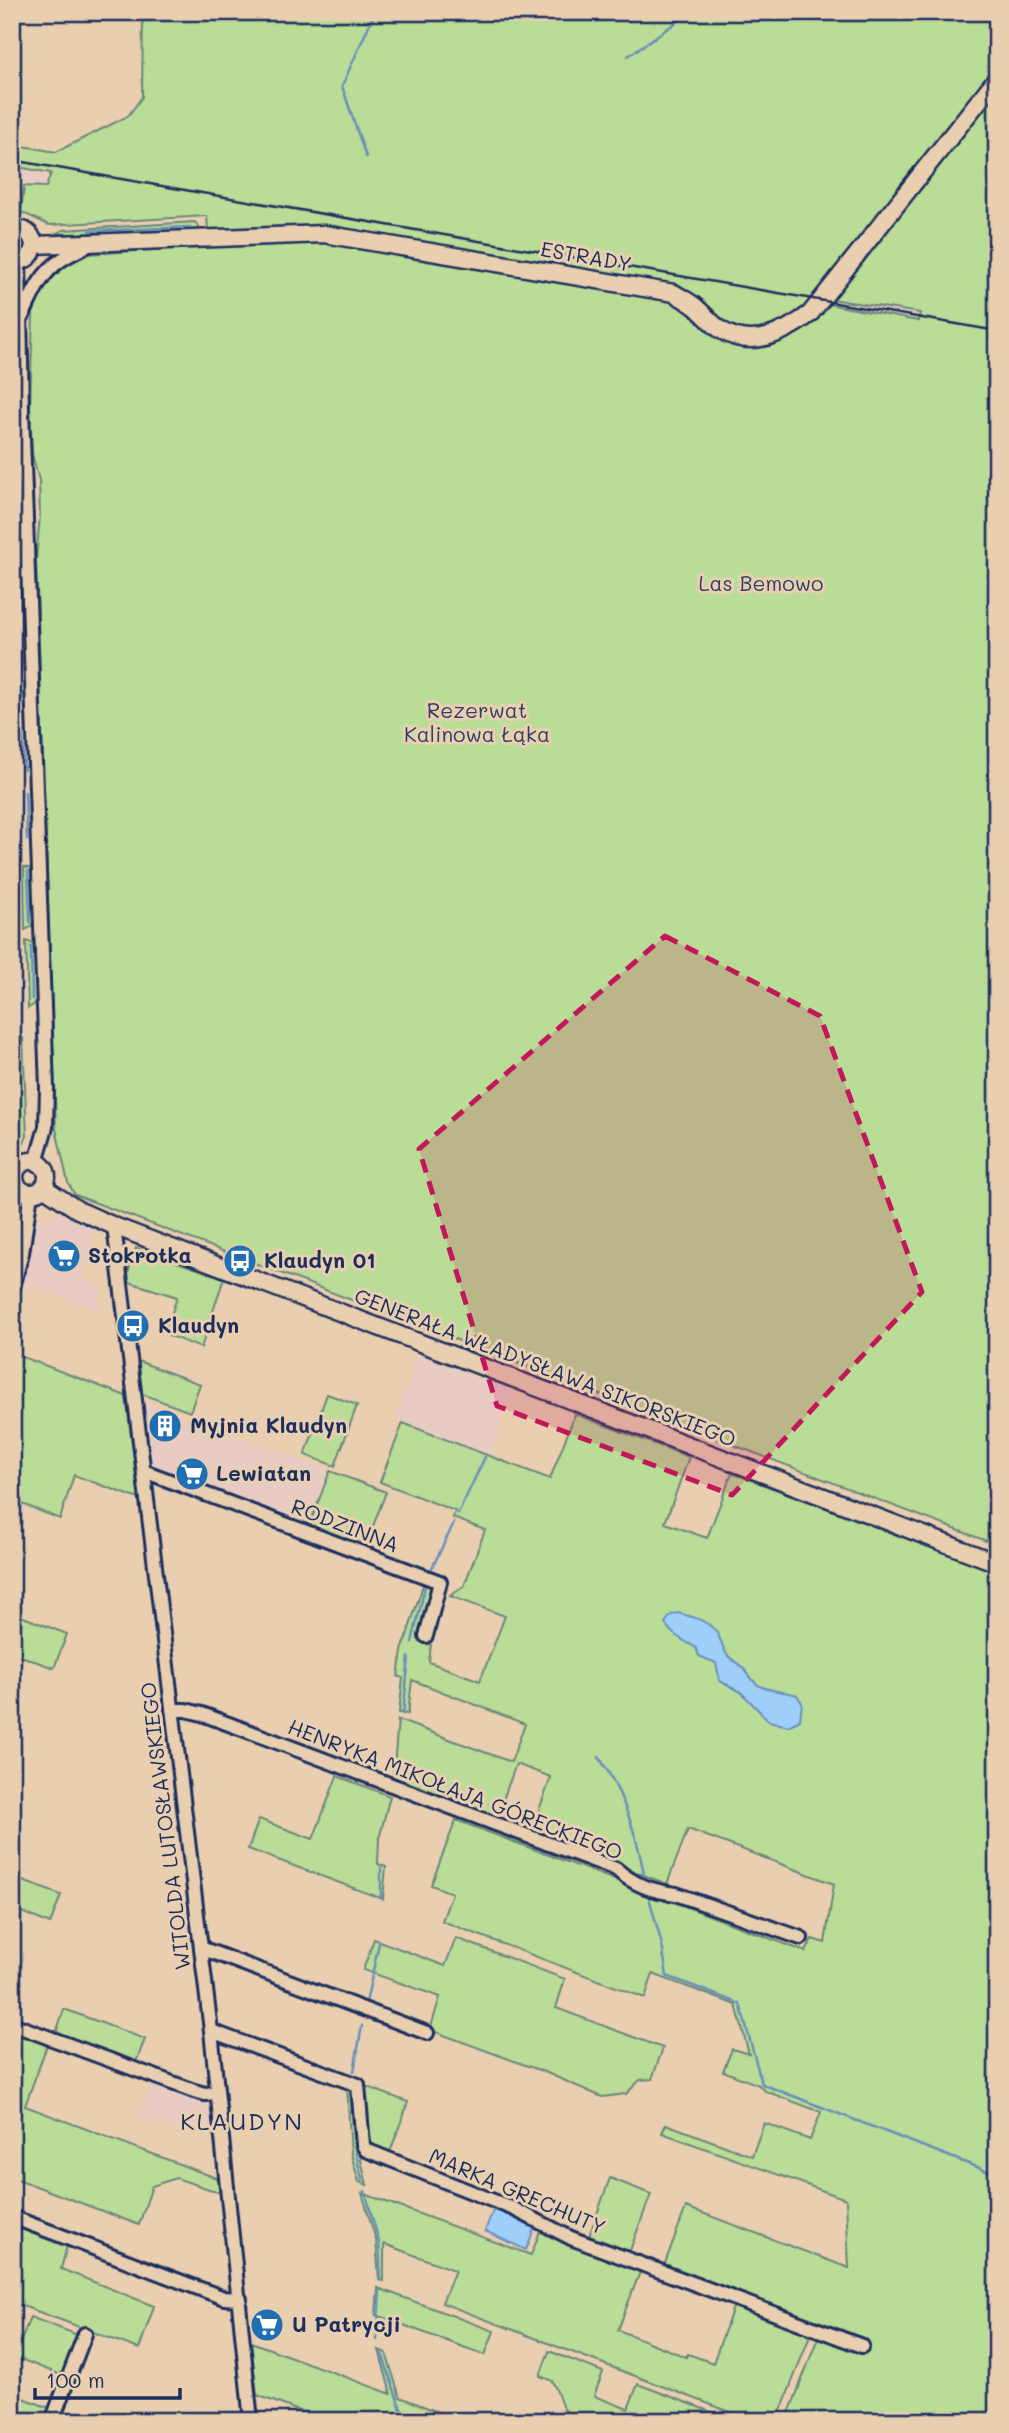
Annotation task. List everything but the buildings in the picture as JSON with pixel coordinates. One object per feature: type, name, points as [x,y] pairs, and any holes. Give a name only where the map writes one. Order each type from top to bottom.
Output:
[{"type":"main road","name":"ESTRADY","points":[[34,245],[324,234],[674,293],[722,330],[740,338],[765,338],[787,331],[810,314],[997,78]]},
{"type":"main road","points":[[12,230],[29,233],[34,245],[31,255],[16,261]]},
{"type":"main road","points":[[29,1161],[36,1162],[42,1166],[47,1178],[37,1190],[21,1190],[14,1181],[16,1171],[29,1161]]},
{"type":"main road","name":"GENERAŁA WŁADYSŁAWA SIKORSKIEGO","points":[[37,1190],[114,1226],[997,1563]]},
{"type":"street","points":[[21,320],[37,285],[50,269],[62,259],[94,242]]},
{"type":"street","points":[[16,261],[21,320],[17,412],[47,1087],[46,1127],[36,1162]]},
{"type":"street","points":[[12,1290],[37,1190]]},
{"type":"street","name":"WITOLDA LUTOSŁAWSKIEGO","points":[[114,1226],[211,2031],[251,2421]]},
{"type":"street","name":"RODZINNA","points":[[144,1474],[149,1473],[440,1582],[426,1636]]},
{"type":"street","name":"HENRYKA MIKOŁAJA GÓRECKIEGO","points":[[172,1710],[202,1714],[616,1869],[637,1884],[676,1894],[802,1938]]},
{"type":"street","points":[[201,1948],[428,2033]]},
{"type":"street","points":[[12,2024],[194,2091],[217,2093]]},
{"type":"street","name":"MARKA GRECHUTY","points":[[211,2031],[358,2085],[363,2145],[366,2150],[514,2209],[572,2238],[862,2346]]},
{"type":"street","points":[[12,2217],[224,2298],[240,2299]]},
{"type":"street","points":[[52,2421],[85,2334]]},
{"type":"highlighted area","points":[[665,936],[820,1016],[922,1292],[732,1495],[497,1406],[419,1149]]},
{"type":"shaded area","points":[[12,166],[52,173],[46,187],[24,186],[21,212],[12,214]]},
{"type":"shaded area","points":[[831,299],[920,313],[919,321],[828,304]]},
{"type":"shaded area","points":[[12,903],[20,903],[24,1036],[18,1047],[19,1104],[12,1130]]},
{"type":"shaded area","points":[[57,1213],[97,1228],[81,1280],[101,1286],[97,1310],[20,1282],[34,1224]]},
{"type":"shaded area","points":[[419,1355],[513,1390],[489,1456],[394,1420]]},
{"type":"shaded area","points":[[143,1402],[330,1471],[309,1526],[151,1469]]},
{"type":"shaded area","points":[[152,2084],[204,2103],[212,2113],[214,2136],[192,2134],[140,2115]]},
{"type":"green space","points":[[143,12],[997,12],[997,67],[907,182],[872,222],[810,305],[784,325],[756,332],[735,329],[722,323],[695,301],[316,228],[208,231],[207,216],[49,225],[21,212],[24,186],[46,187],[51,173],[12,166],[12,144],[56,152],[128,116],[142,97]]},
{"type":"green space","name":"Las Bemowo","points":[[997,87],[997,1545],[75,1195],[68,1183],[56,1129],[36,560],[40,515],[39,480],[32,454],[30,407],[33,314],[40,293],[52,275],[66,263],[87,254],[324,240],[660,297],[673,301],[709,328],[771,343],[800,330],[828,304],[918,321],[920,313],[831,299]]},
{"type":"green space","points":[[195,222],[199,227],[194,231],[55,234],[63,230]]},
{"type":"green space","points":[[24,867],[32,869],[33,922],[31,927],[25,930]]},
{"type":"green space","points":[[26,941],[32,943],[35,948],[36,1000],[35,1004],[28,1008]]},
{"type":"green space","points":[[23,1037],[27,1136],[23,1144],[12,1153],[12,1130],[19,1104],[18,1047]]},
{"type":"green space","points":[[136,1248],[224,1278],[201,1348],[165,1334],[177,1297],[129,1282],[128,1273]]},
{"type":"green space","points":[[12,1353],[126,1396],[139,1499],[74,1475],[60,1519],[12,1500]]},
{"type":"green space","points":[[138,1361],[200,1384],[190,1412],[142,1394]]},
{"type":"green space","points":[[327,1394],[357,1405],[335,1466],[305,1455]]},
{"type":"green space","points":[[575,1414],[689,1457],[665,1523],[707,1538],[732,1473],[997,1572],[997,2421],[857,2421],[836,2413],[833,2421],[786,2421],[819,2335],[862,2352],[866,2341],[664,2266],[686,2207],[849,2268],[846,2199],[662,2133],[666,2124],[752,2156],[764,2123],[810,2140],[821,2112],[765,2091],[759,2085],[723,2071],[732,2049],[749,2054],[736,2005],[653,1974],[645,1998],[442,1921],[452,1893],[431,1885],[456,1820],[806,1952],[812,1939],[825,1943],[834,1884],[688,1829],[667,1884],[531,1832],[551,1777],[516,1764],[496,1819],[459,1805],[460,1802],[393,1777],[398,1720],[511,1762],[525,1724],[412,1680],[408,1714],[399,1713],[403,1678],[398,1676],[402,1651],[424,1582],[432,1586],[418,1639],[431,1645],[429,1662],[480,1681],[505,1616],[450,1596],[464,1586],[485,1530],[453,1518],[455,1511],[380,1482],[403,1423],[550,1479]]},
{"type":"green space","points":[[330,1471],[386,1492],[365,1547],[309,1526]]},
{"type":"green space","points":[[13,1613],[67,1634],[54,1668],[12,1653]]},
{"type":"green space","points":[[337,1776],[390,1796],[379,1839],[378,1864],[386,1867],[383,1899],[248,1849],[259,1819],[313,1839]]},
{"type":"green space","points":[[12,1877],[61,1895],[50,1924],[12,1908]]},
{"type":"green space","points":[[456,1938],[565,1979],[556,2008],[663,2048],[652,2079],[640,2080],[626,2094],[602,2097],[547,2073],[430,2030],[440,1997],[363,1970],[374,1939],[445,1966]]},
{"type":"green space","points":[[64,2009],[145,2039],[136,2062],[56,2033]]},
{"type":"green space","points":[[12,2032],[47,2045],[25,2106],[219,2179],[221,2193],[176,2178],[152,2186],[139,2225],[12,2177]]},
{"type":"green space","points":[[365,2086],[408,2102],[389,2155],[376,2151],[368,2140]]},
{"type":"green space","points":[[347,2087],[354,2090],[360,2156],[367,2185],[359,2182],[351,2154]]},
{"type":"green space","points":[[610,2178],[651,2194],[629,2253],[588,2239]]},
{"type":"green space","points":[[362,2193],[531,2255],[541,2229],[641,2269],[618,2330],[686,2357],[688,2354],[713,2363],[734,2305],[807,2331],[809,2338],[777,2421],[754,2421],[442,2303],[455,2270],[384,2244],[384,2281],[379,2280],[376,2240]]},
{"type":"green space","points":[[12,2221],[68,2242],[61,2269],[154,2306],[139,2349],[12,2302]]},
{"type":"green space","points":[[378,2288],[494,2331],[485,2355],[376,2315]]},
{"type":"green space","points":[[30,2317],[78,2335],[63,2376],[15,2357]]},
{"type":"green space","points":[[251,2342],[391,2394],[379,2350],[386,2353],[400,2397],[461,2421],[325,2421],[257,2395]]},
{"type":"green space","points":[[549,2351],[603,2372],[594,2396],[628,2409],[638,2384],[735,2421],[585,2421],[564,2409],[552,2381],[540,2376]]},
{"type":"green space","points":[[12,2394],[50,2408],[45,2421],[12,2421]]},
{"type":"water","points":[[678,1613],[712,1627],[727,1654],[757,1684],[797,1695],[802,1703],[800,1720],[788,1726],[769,1721],[741,1692],[720,1681],[716,1663],[699,1656],[696,1648],[668,1628],[665,1623],[671,1615]]},
{"type":"water","points":[[494,2208],[535,2226],[526,2250],[485,2231]]},
{"type":"waterway","points":[[366,157],[342,86],[375,12]]},
{"type":"waterway","points":[[628,56],[691,12]]},
{"type":"waterway","points":[[90,231],[190,227]]},
{"type":"waterway","points":[[12,430],[13,440]]},
{"type":"waterway","points":[[13,463],[16,518]]},
{"type":"waterway","points":[[20,652],[21,672]]},
{"type":"waterway","points":[[22,693],[22,699]]},
{"type":"waterway","points":[[22,715],[24,770]]},
{"type":"waterway","points":[[25,792],[27,840]]},
{"type":"waterway","points":[[28,871],[30,922]]},
{"type":"waterway","points":[[31,947],[32,999]]},
{"type":"waterway","points":[[458,1514],[485,1457]]},
{"type":"waterway","points":[[431,1570],[454,1523]]},
{"type":"waterway","points":[[412,1642],[425,1587]]},
{"type":"waterway","points":[[403,1714],[409,1657]]},
{"type":"waterway","points":[[599,1757],[628,1816],[645,1880]]},
{"type":"waterway","points":[[381,1868],[381,1897]]},
{"type":"waterway","points":[[648,1894],[662,1945],[667,1976],[740,2004],[762,2084],[997,2175]]},
{"type":"waterway","points":[[366,2003],[379,1943]]},
{"type":"waterway","points":[[354,2071],[362,2026]]},
{"type":"waterway","points":[[350,2088],[355,2151],[363,2183]]},
{"type":"waterway","points":[[365,2191],[379,2242],[381,2279]]},
{"type":"waterway","points":[[377,2340],[380,2290]]},
{"type":"waterway","points":[[382,2354],[405,2421]]},
{"type":"waterway","points":[[992,2421],[997,2401]]},
{"type":"railway","points":[[12,160],[997,331]]},
{"type":"place","name":"Stokrotka","points":[[64,1256]]},
{"type":"place","name":"Klaudyn 01","points":[[240,1261]]},
{"type":"place","name":"Klaudyn","points":[[133,1326]]},
{"type":"place","name":"Myjnia Klaudyn","points":[[165,1426]]},
{"type":"place","name":"Lewiatan","points":[[192,1474]]},
{"type":"place","name":"U Patrycji","points":[[267,2325]]},
{"type":"district","name":"KLAUDYN","points":[[242,2122]]},
{"type":"park label","name":"Rezerwat Kalinowa Łąka","points":[[477,723]]}]
